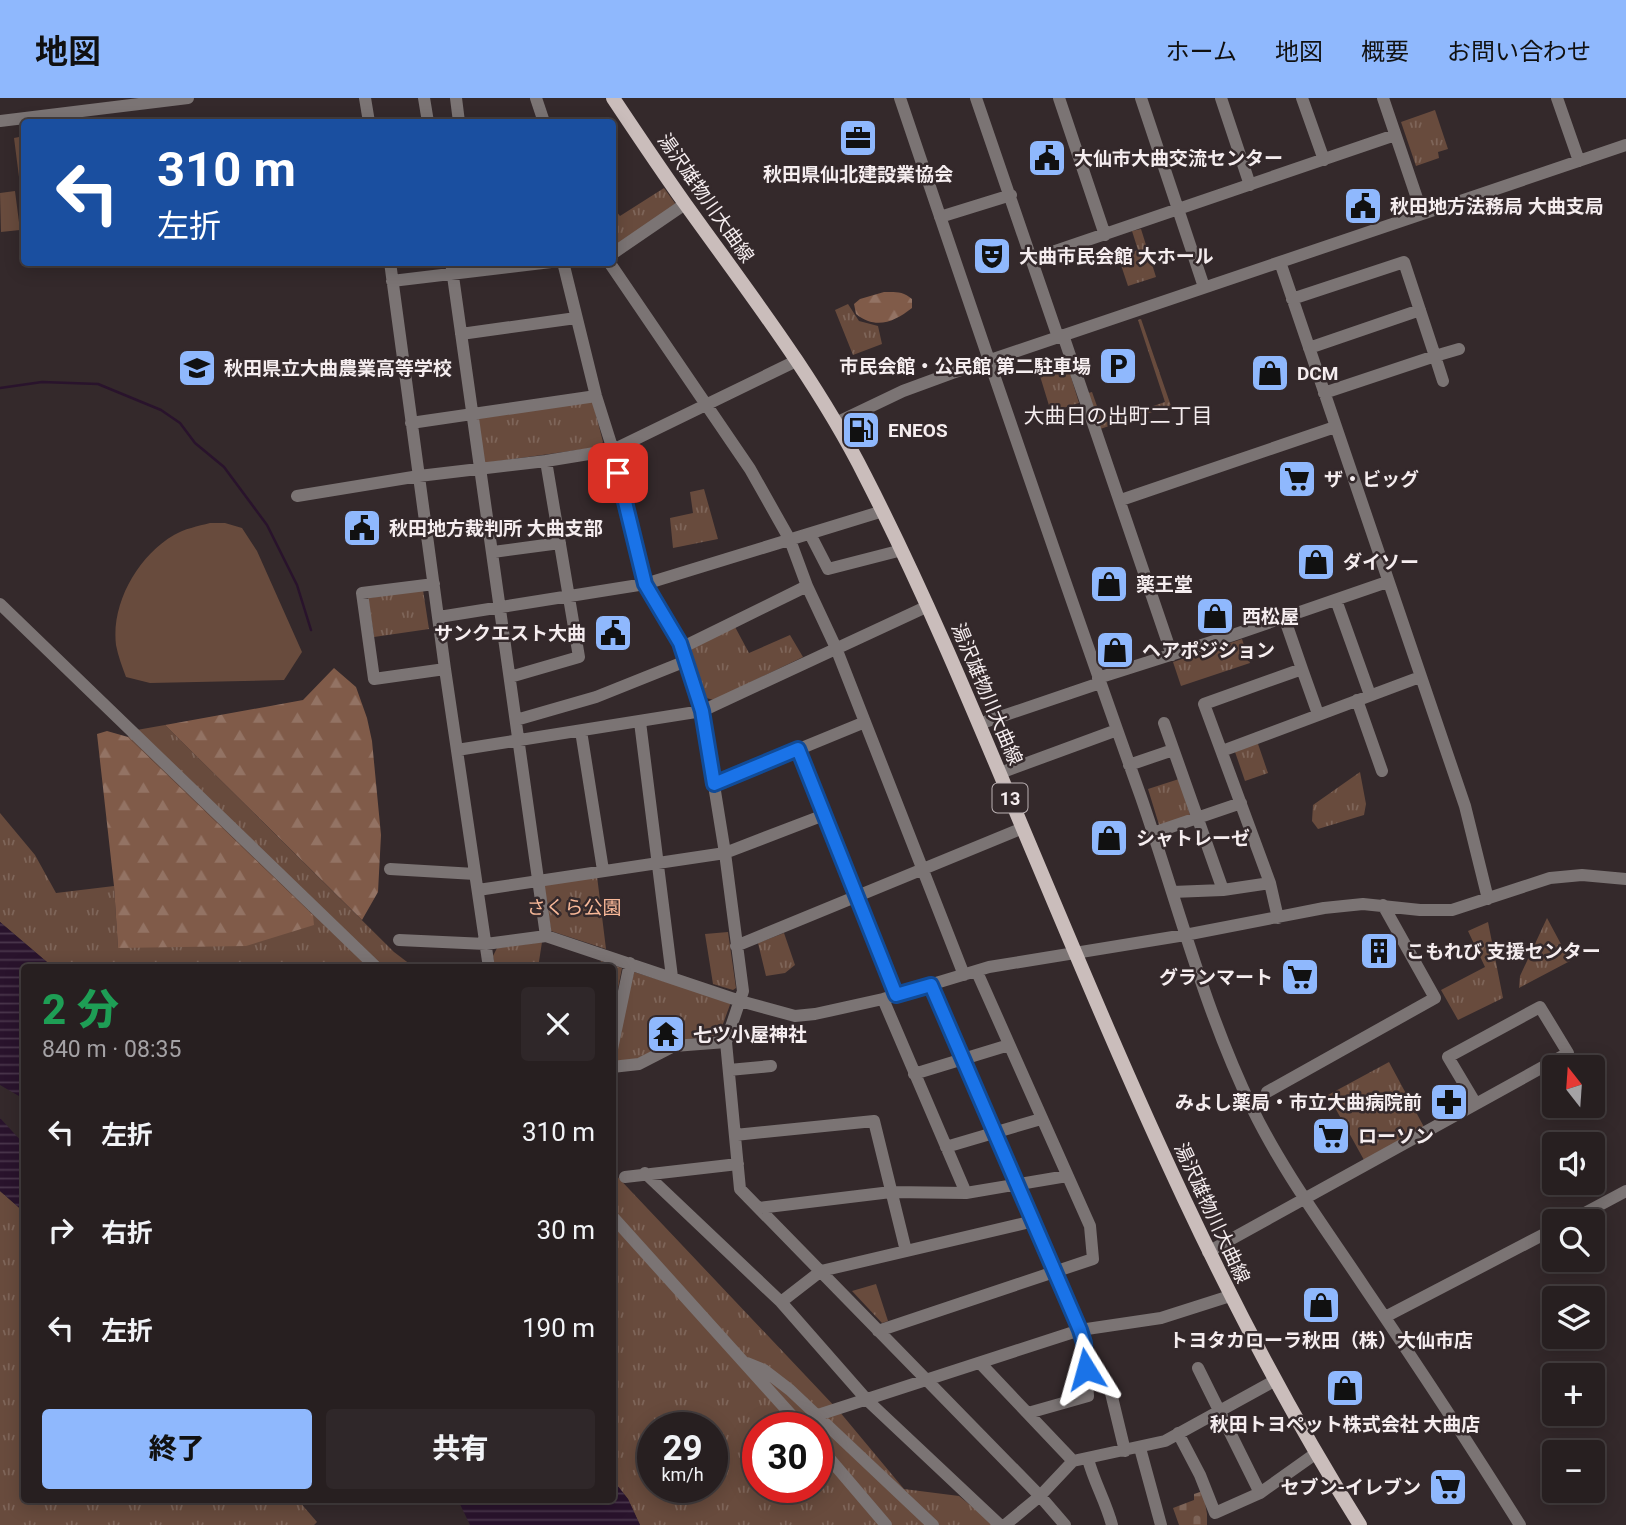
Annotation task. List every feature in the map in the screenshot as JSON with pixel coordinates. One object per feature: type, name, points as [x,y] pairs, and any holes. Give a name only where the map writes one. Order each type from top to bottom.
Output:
[{"type":"main road","name":"湯沢雄物川大曲線","points":[[612,98],[796,361],[836,423],[883,511],[928,606],[1148,1122],[1208,1252],[1274,1381],[1315,1454],[1360,1525]]},
{"type":"street","points":[[0,121],[139,101],[188,98]]},
{"type":"street","points":[[365,98],[368,119]]},
{"type":"street","points":[[425,98],[428,119]]},
{"type":"street","points":[[456,98],[459,119]]},
{"type":"street","points":[[536,98],[543,119]]},
{"type":"street","points":[[900,98],[1153,833],[1185,935],[1236,1073],[1267,1138],[1520,1525]]},
{"type":"street","points":[[976,98],[1121,500],[1172,655]]},
{"type":"street","points":[[1059,98],[1105,234]]},
{"type":"street","points":[[1141,98],[1204,287]]},
{"type":"street","points":[[1221,98],[1250,185]]},
{"type":"street","points":[[1302,98],[1324,160]]},
{"type":"street","points":[[1383,98],[1422,214]]},
{"type":"street","points":[[1557,98],[1579,161]]},
{"type":"street","points":[[1032,259],[1395,135]]},
{"type":"street","points":[[836,423],[903,391],[1626,145]]},
{"type":"street","points":[[940,217],[1011,195]]},
{"type":"street","points":[[616,251],[685,204]]},
{"type":"street","points":[[1280,262],[1465,806],[1488,899]]},
{"type":"street","points":[[1292,299],[1404,262],[1443,381]]},
{"type":"street","points":[[390,266],[488,964]]},
{"type":"street","points":[[392,281],[452,268],[485,266]]},
{"type":"street","points":[[564,266],[645,584],[681,648],[702,711],[743,992],[726,1042],[740,1189],[1040,1496],[1065,1525]]},
{"type":"street","points":[[612,266],[750,469],[790,540],[807,586],[836,648],[923,869],[970,973],[1009,1045],[1090,1226],[1093,1259],[878,1331]]},
{"type":"street","points":[[452,268],[546,936]]},
{"type":"street","points":[[1309,348],[1420,310]]},
{"type":"street","points":[[461,334],[576,317]]},
{"type":"street","points":[[1324,393],[1459,349]]},
{"type":"street","points":[[297,496],[419,476],[613,450],[796,361]]},
{"type":"street","points":[[411,423],[596,396]]},
{"type":"street","points":[[1121,500],[1335,427]]},
{"type":"street","points":[[510,677],[579,657],[546,461]]},
{"type":"street","points":[[439,617],[645,584],[883,511]]},
{"type":"street","points":[[810,534],[828,569],[902,550]]},
{"type":"street","points":[[493,552],[560,542]]},
{"type":"street","points":[[979,724],[1099,680],[1387,582]]},
{"type":"street","points":[[434,584],[362,593],[374,680],[445,669]]},
{"type":"street","points":[[681,648],[807,586]]},
{"type":"street","points":[[1336,600],[1370,695]]},
{"type":"street","points":[[0,604],[373,964]]},
{"type":"street","points":[[457,750],[702,711],[928,606]]},
{"type":"street","points":[[1284,617],[1318,714]]},
{"type":"street","points":[[516,720],[596,697],[685,661]]},
{"type":"street","points":[[1278,918],[1270,883],[1204,704],[1302,669]]},
{"type":"street","points":[[1222,751],[1420,677]]},
{"type":"street","points":[[1357,700],[1382,771]]},
{"type":"street","points":[[640,722],[672,977]]},
{"type":"street","points":[[714,784],[864,722]]},
{"type":"street","points":[[1164,723],[1223,890]]},
{"type":"street","points":[[1000,772],[1117,730]]},
{"type":"street","points":[[581,731],[603,870]]},
{"type":"street","points":[[798,749],[856,896],[914,1074],[966,1193]]},
{"type":"street","points":[[1129,765],[1173,750]]},
{"type":"street","points":[[1153,833],[1241,803]]},
{"type":"street","points":[[478,890],[724,853],[824,815]]},
{"type":"street","points":[[736,946],[1023,828]]},
{"type":"street","points":[[390,869],[475,874]]},
{"type":"street","points":[[399,940],[486,944],[546,936],[740,1001],[795,1016],[889,997],[989,967],[1185,935],[1345,905],[1452,910],[1564,875],[1626,879]]},
{"type":"street","points":[[1172,892],[1223,890],[1270,883]]},
{"type":"street","points":[[1267,1092],[1435,998],[1383,905]]},
{"type":"street","points":[[616,1030],[630,963]]},
{"type":"street","points":[[931,985],[1084,1343],[1088,1396],[1028,1413]]},
{"type":"street","points":[[1208,1252],[1567,1054],[1540,1007],[1448,1057],[1476,1104]]},
{"type":"street","points":[[616,1067],[639,1064],[674,1046],[726,1042]]},
{"type":"street","points":[[914,1074],[1009,1045]]},
{"type":"street","points":[[729,1070],[771,1066]]},
{"type":"street","points":[[946,1147],[1041,1119]]},
{"type":"street","points":[[735,1135],[874,1121],[906,1251]]},
{"type":"street","points":[[625,1177],[738,1164]]},
{"type":"street","points":[[645,1173],[781,1302],[867,1400],[1002,1525],[1040,1496],[1073,1461],[1165,1441],[1274,1381]]},
{"type":"street","points":[[759,1208],[891,1192],[966,1193],[1067,1176]]},
{"type":"street","points":[[1592,1209],[1626,1191]]},
{"type":"street","points":[[616,1220],[789,1412]]},
{"type":"street","points":[[781,1302],[821,1271],[1034,1222]]},
{"type":"street","points":[[1385,1317],[1542,1234]]},
{"type":"street","points":[[828,1412],[1080,1330],[1161,1318],[1230,1296]]},
{"type":"street","points":[[744,1362],[764,1370],[814,1412]]},
{"type":"street","points":[[980,1363],[1073,1461]]},
{"type":"street","points":[[1198,1368],[1260,1493]]},
{"type":"street","points":[[1111,1393],[1125,1451]]},
{"type":"street","points":[[833,1429],[933,1525]]},
{"type":"street","points":[[1178,1433],[1200,1475],[1215,1513],[1260,1493],[1315,1454]]},
{"type":"street","points":[[1140,1448],[1161,1525]]},
{"type":"street","points":[[1087,1459],[1112,1525]]},
{"type":"street","points":[[833,1463],[886,1525]]},
{"type":"green space","points":[[1435,110],[1448,149],[1438,152],[1439,158],[1416,166],[1401,122]]},
{"type":"green space","points":[[21,137],[19,177],[14,138]]},
{"type":"green space","points":[[664,188],[677,206],[616,246],[616,211],[620,216]]},
{"type":"green space","points":[[15,191],[20,230],[1,232],[0,193]]},
{"type":"green space","points":[[1141,229],[1156,277],[1128,286],[1118,256],[1138,250],[1132,231]]},
{"type":"green space","points":[[884,292],[909,296],[912,299],[912,308],[892,320],[878,323],[856,314],[854,304],[860,299]]},
{"type":"green space","points":[[848,304],[859,321],[878,326],[882,344],[853,355],[835,310]]},
{"type":"green space","points":[[1141,319],[1171,406],[1100,429],[1088,393],[1092,392],[1103,423],[1165,402],[1138,320]]},
{"type":"green space","points":[[1068,367],[1079,403],[1051,412],[1040,376]]},
{"type":"green space","points":[[592,399],[603,442],[599,447],[484,463],[477,416]]},
{"type":"green space","points":[[704,489],[718,539],[673,548],[670,518],[693,513],[690,492]]},
{"type":"green space","points":[[210,523],[225,523],[242,528],[257,551],[302,652],[284,680],[150,683],[126,677],[116,645],[116,629],[118,613],[130,582],[149,555],[161,544],[182,531]]},
{"type":"green space","points":[[423,590],[429,629],[374,637],[368,598]]},
{"type":"green space","points":[[734,625],[749,653],[790,635],[803,657],[714,700],[706,698],[689,647]]},
{"type":"green space","points":[[1242,639],[1250,663],[1181,686],[1173,662]]},
{"type":"green space","points":[[334,668],[356,687],[372,741],[381,835],[378,892],[362,920],[165,725],[303,700]]},
{"type":"green space","points":[[165,725],[394,952],[410,964],[49,964],[0,922],[0,813],[35,855],[56,893],[114,886],[118,948],[313,915],[128,737],[131,731]]},
{"type":"green space","points":[[107,731],[128,737],[313,915],[314,925],[246,946],[118,948],[97,734]]},
{"type":"green space","points":[[1257,741],[1268,773],[1245,781],[1234,749]]},
{"type":"green space","points":[[1360,772],[1366,804],[1364,815],[1318,829],[1312,821],[1313,805]]},
{"type":"green space","points":[[1179,779],[1191,818],[1160,828],[1148,789]]},
{"type":"green space","name":"さくら公園","points":[[597,876],[606,949],[551,931],[544,884]]},
{"type":"green space","points":[[1547,918],[1570,961],[1519,988],[1520,976]]},
{"type":"green space","points":[[1488,922],[1503,998],[1458,1020],[1441,990],[1485,967],[1468,931]]},
{"type":"green space","points":[[728,932],[736,988],[733,990],[713,984],[705,934]]},
{"type":"green space","points":[[784,933],[795,965],[785,973],[766,976],[758,943]]},
{"type":"green space","points":[[542,942],[539,964],[494,964],[493,956],[497,948]]},
{"type":"green space","points":[[616,966],[622,968],[616,999]]},
{"type":"green space","points":[[634,972],[731,1002],[719,1035],[681,1040],[675,1023],[654,1030],[658,1049],[642,1058],[616,1062],[616,1050]]},
{"type":"green space","points":[[1389,1062],[1424,1127],[1364,1160],[1328,1095]]},
{"type":"green space","points":[[616,1175],[839,1411],[904,1489],[959,1496],[995,1525],[890,1525],[833,1459],[833,1412],[742,1412],[742,1503],[833,1503],[833,1469],[881,1525],[640,1525],[628,1499],[616,1484]]},
{"type":"green space","points":[[0,1191],[21,1209],[21,1503],[301,1503],[317,1522],[314,1525],[0,1525]]},
{"type":"green space","points":[[876,1284],[888,1321],[882,1323],[852,1291]]},
{"type":"green space","points":[[1203,1491],[1207,1525],[1179,1525],[1173,1508],[1194,1500],[1194,1494]]},
{"type":"shaded area","points":[[0,922],[49,964],[21,964],[21,1097],[0,1085]]},
{"type":"shaded area","points":[[0,1118],[21,1141],[21,1209],[0,1191]]},
{"type":"shaded area","points":[[616,1484],[628,1499],[640,1525],[470,1525],[459,1503],[616,1503]]},
{"type":"waterway","points":[[0,388],[42,382],[98,384],[161,410],[180,423],[195,443],[224,467],[267,525],[297,585],[311,630]]},
{"type":"place","name":"秋田県仙北建設業協会","points":[[858,138]]},
{"type":"place","name":"大仙市大曲交流センター","points":[[1047,158]]},
{"type":"place","name":"秋田地方法務局 大曲支局","points":[[1363,206]]},
{"type":"place","name":"大曲市民会館 大ホール","points":[[992,256]]},
{"type":"place","name":"市民会館・公民館 第二駐車場","points":[[1118,366]]},
{"type":"place","name":"秋田県立大曲農業高等学校","points":[[197,368]]},
{"type":"place","name":"DCM","points":[[1270,373]]},
{"type":"place","name":"ENEOS","points":[[861,430]]},
{"type":"place","name":"ザ・ビッグ","points":[[1297,479]]},
{"type":"place","name":"秋田地方裁判所 大曲支部","points":[[362,528]]},
{"type":"place","name":"ダイソー","points":[[1316,562]]},
{"type":"place","name":"薬王堂","points":[[1109,584]]},
{"type":"place","name":"西松屋","points":[[1215,616]]},
{"type":"place","name":"サンクエスト大曲","points":[[613,633]]},
{"type":"place","name":"ヘアポジション","points":[[1115,650]]},
{"type":"place","name":"シャトレーゼ","points":[[1109,838]]},
{"type":"place","name":"こもれび 支援センター","points":[[1379,951]]},
{"type":"place","name":"グランマート","points":[[1300,977]]},
{"type":"place","name":"七ツ小屋神社","points":[[666,1034]]},
{"type":"place","name":"みよし薬局・市立大曲病院前","points":[[1449,1102]]},
{"type":"place","name":"ローソン","points":[[1331,1136]]},
{"type":"place","name":"トヨタカローラ秋田（株）大仙市店","points":[[1321,1305]]},
{"type":"place","name":"秋田トヨペット株式会社 大曲店","points":[[1345,1388]]},
{"type":"place","name":"セブン-イレブン","points":[[1448,1487]]},
{"type":"district","name":"大曲日の出町二丁目","points":[[1118,416]]},
{"type":"route","points":[[618,473],[645,584],[680,643],[702,711],[714,784],[798,749],[896,995],[931,985],[1080,1330],[1086,1369]]}]
